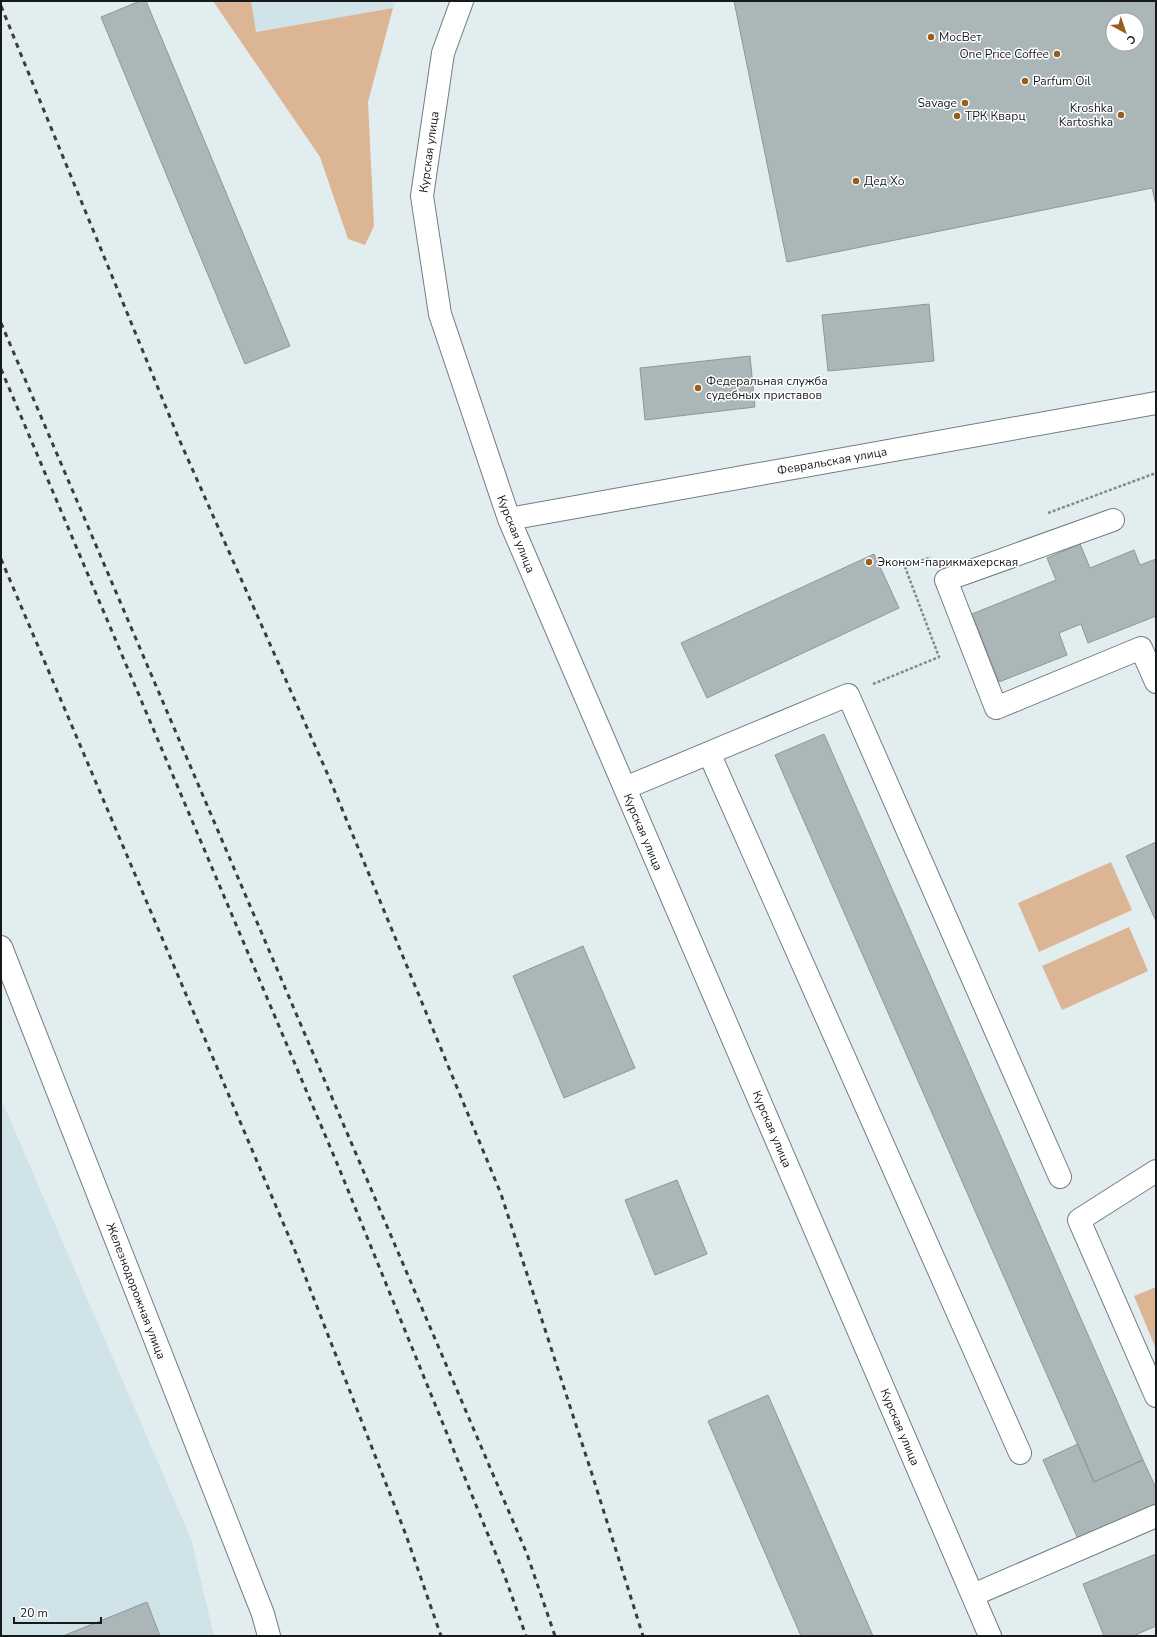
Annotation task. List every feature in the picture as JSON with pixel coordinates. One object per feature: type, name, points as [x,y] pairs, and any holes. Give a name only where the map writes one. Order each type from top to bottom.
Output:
[{"type":"street","name":"Курская улица","points":[[462,1],[443,52],[422,196],[440,314],[509,519],[990,1636]]},
{"type":"street","name":"Февральская улица","points":[[509,519],[1156,403]]},
{"type":"street","points":[[1113,520],[946,580],[996,708],[1141,648],[1156,682]]},
{"type":"street","points":[[624,788],[848,695],[1060,1177]]},
{"type":"street","points":[[709,753],[1020,1453]]},
{"type":"street","name":"Железнодорожная улица","points":[[1,947],[263,1614],[269,1636]]},
{"type":"street","points":[[1156,1171],[1079,1220],[1156,1396]]},
{"type":"street","points":[[973,1595],[1156,1516]]},
{"type":"shaded area","points":[[213,1],[251,1],[256,32],[393,8],[368,102],[374,226],[365,245],[348,239],[320,157]]},
{"type":"shaded area","points":[[251,1],[396,1],[393,8],[255,32]]},
{"type":"shaded area","points":[[1111,862],[1132,910],[1039,952],[1018,903]]},
{"type":"shaded area","points":[[1129,927],[1148,971],[1062,1010],[1042,966]]},
{"type":"shaded area","points":[[1,1099],[191,1539],[214,1636],[1,1636]]},
{"type":"shaded area","points":[[1156,1287],[1156,1349],[1134,1296]]},
{"type":"building","points":[[140,1],[146,1],[290,346],[245,364],[101,17]]},
{"type":"building","name":"ТРК Кварц","points":[[734,1],[1156,1],[1156,205],[1152,188],[787,262]]},
{"type":"building","points":[[929,304],[934,361],[828,371],[822,315]]},
{"type":"building","name":"Федеральная служба судебных приставов","points":[[750,356],[755,407],[645,420],[640,368]]},
{"type":"building","points":[[1080,544],[1090,568],[1134,550],[1140,565],[1156,559],[1156,616],[1088,643],[1081,624],[1059,633],[1067,655],[999,682],[972,614],[1056,580],[1047,558]]},
{"type":"building","points":[[874,554],[899,608],[707,698],[681,643]]},
{"type":"building","points":[[824,734],[1143,1460],[1094,1482],[775,755]]},
{"type":"building","points":[[1156,842],[1156,921],[1126,856]]},
{"type":"building","points":[[583,946],[635,1068],[564,1098],[513,976]]},
{"type":"building","points":[[677,1180],[707,1254],[655,1275],[625,1200]]},
{"type":"building","points":[[768,1395],[873,1636],[801,1636],[708,1421]]},
{"type":"building","points":[[1078,1444],[1094,1482],[1143,1460],[1156,1488],[1156,1505],[1078,1539],[1043,1460]]},
{"type":"building","points":[[1156,1554],[1156,1626],[1133,1636],[1104,1636],[1083,1584]]},
{"type":"building","points":[[147,1602],[160,1636],[63,1636]]},
{"type":"railway","points":[[1,6],[179,439],[328,775],[501,1194],[643,1636]]},
{"type":"railway","points":[[1,323],[527,1554],[555,1636]]},
{"type":"railway","points":[[1,369],[339,1168],[504,1574],[526,1636]]},
{"type":"railway","points":[[1,559],[298,1258],[406,1535],[441,1636]]},
{"type":"place","name":"МосВет","points":[[931,37]]},
{"type":"place","name":"One Price Coffee","points":[[1057,54]]},
{"type":"place","name":"Parfum Oil","points":[[1025,81]]},
{"type":"place","name":"Savage","points":[[965,103]]},
{"type":"place","name":"Kroshka Kartoshka","points":[[1121,115]]},
{"type":"place","name":"ТРК Кварц","points":[[957,116]]},
{"type":"place","name":"Дед Хо","points":[[856,181]]},
{"type":"place","name":"Федеральная служба судебных приставов","points":[[698,388]]},
{"type":"place","name":"Эконом-парикмахерская","points":[[869,562]]}]
